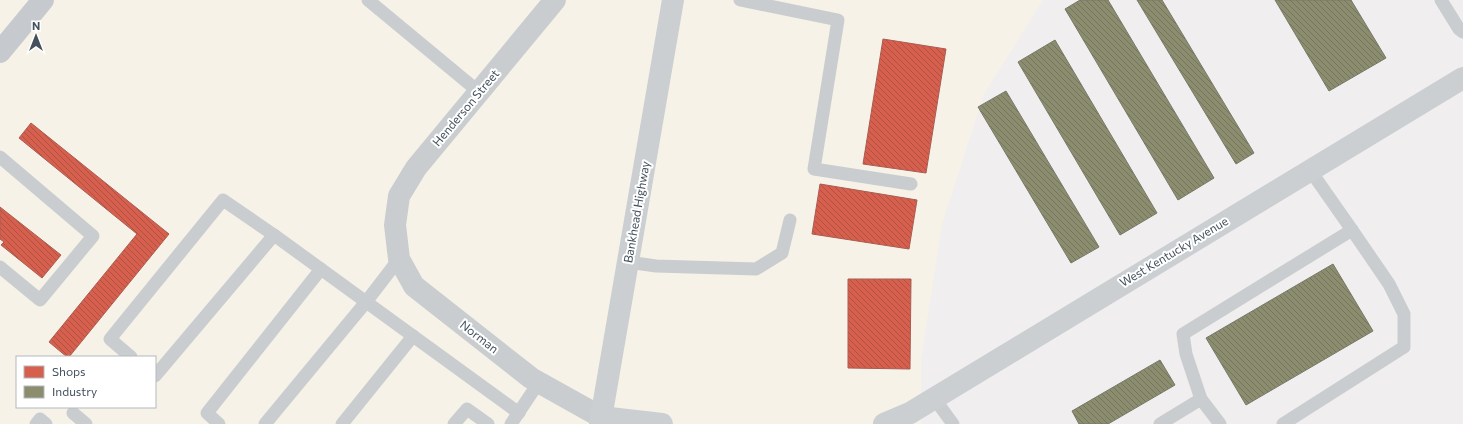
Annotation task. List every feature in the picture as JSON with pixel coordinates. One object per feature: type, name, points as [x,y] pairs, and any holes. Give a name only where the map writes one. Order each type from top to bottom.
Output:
[{"type":"main road","points":[[0,52],[43,0]]},
{"type":"street","name":"Henderson Street","points":[[395,225],[399,196],[416,168],[555,0]]},
{"type":"street","name":"Bankhead Highway","points":[[601,421],[673,0]]},
{"type":"street","name":"West Kentucky Avenue","points":[[884,424],[910,413],[1463,78]]},
{"type":"street","name":"Norman","points":[[395,225],[399,259],[414,286],[531,378],[601,421]]},
{"type":"street","points":[[601,421],[662,424]]},
{"type":"lane","points":[[368,0],[479,92]]},
{"type":"lane","points":[[740,0],[838,20],[814,169],[911,184]]},
{"type":"lane","points":[[1441,0],[1459,29],[1463,32]]},
{"type":"lane","points":[[0,157],[93,236],[40,300],[0,268]]},
{"type":"lane","points":[[1283,424],[1404,347],[1404,314],[1389,284],[1310,170]]},
{"type":"lane","points":[[130,356],[110,339],[223,200],[274,235],[413,336],[515,418],[538,382]]},
{"type":"lane","points":[[628,262],[656,266],[756,269],[782,253],[790,220]]},
{"type":"lane","points":[[1220,424],[1201,399],[1186,354],[1184,334],[1352,230]]},
{"type":"lane","points":[[156,375],[274,235]]},
{"type":"lane","points":[[265,424],[366,302],[399,259]]},
{"type":"lane","points":[[219,424],[207,413],[321,269]]},
{"type":"lane","points":[[342,424],[413,336]]},
{"type":"lane","points":[[934,398],[953,424]]},
{"type":"lane","points":[[1160,424],[1201,399]]},
{"type":"lane","points":[[454,424],[467,409],[488,424]]},
{"type":"lane","points":[[73,413],[86,424]]},
{"type":"lane","points":[[36,424],[40,419],[46,424]]},
{"type":"shaded area","points":[[0,0],[1043,0],[984,94],[942,224],[921,359],[921,424],[0,424]]},
{"type":"building: Shops","points":[[883,39],[946,49],[926,173],[863,164]]},
{"type":"building: Shops","points":[[31,123],[169,234],[70,356],[66,356],[49,342],[137,234],[19,138]]},
{"type":"building: Shops","points":[[820,184],[917,200],[909,249],[812,234]]},
{"type":"building: Shops","points":[[0,207],[61,255],[42,278],[1,245],[4,242],[0,239]]},
{"type":"building: Shops","points":[[848,279],[911,279],[910,369],[848,368]]},
{"type":"building: Industry","points":[[1080,0],[1108,0],[1214,178],[1178,200],[1065,9]]},
{"type":"building: Industry","points":[[1137,0],[1162,0],[1254,153],[1236,164]]},
{"type":"building: Industry","points":[[1275,0],[1351,0],[1386,58],[1329,91]]},
{"type":"building: Industry","points":[[1055,40],[1157,213],[1120,235],[1018,62]]},
{"type":"building: Industry","points":[[1006,91],[1099,247],[1071,263],[978,107]]},
{"type":"building: Industry","points":[[1333,264],[1373,331],[1246,405],[1206,338]]},
{"type":"building: Industry","points":[[1160,360],[1175,385],[1108,424],[1079,424],[1072,411]]}]
